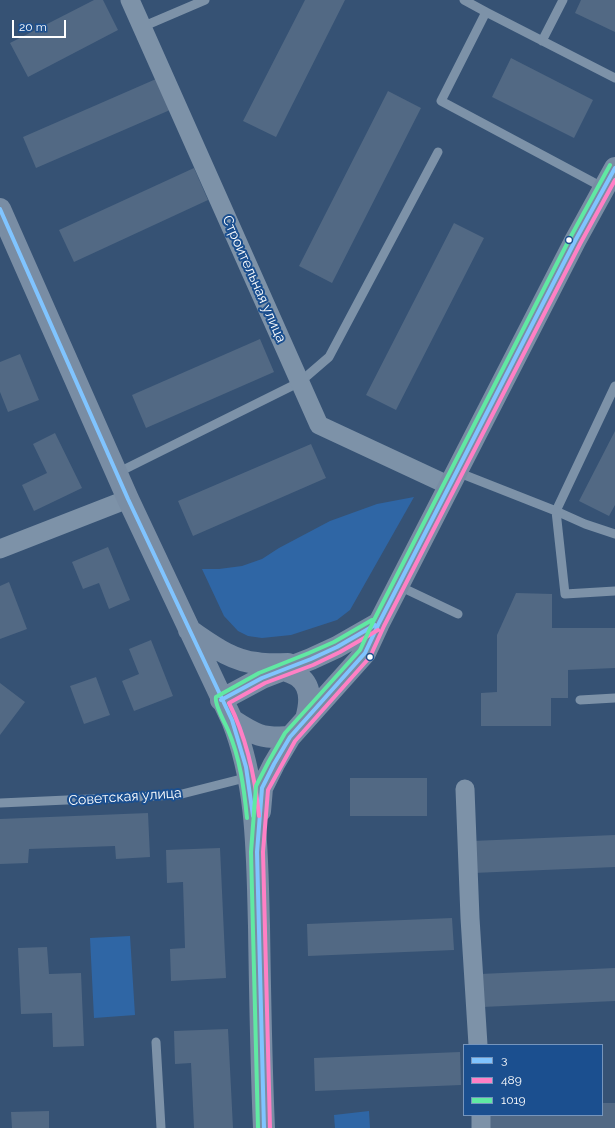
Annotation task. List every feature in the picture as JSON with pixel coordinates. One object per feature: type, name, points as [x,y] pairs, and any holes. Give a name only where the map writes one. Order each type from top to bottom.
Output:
[{"type":"main road","points":[[257,852],[262,788],[274,764],[290,737],[365,653],[575,241],[615,168]]},
{"type":"main road","points":[[0,209],[128,500],[221,700],[232,720],[240,740],[249,778],[257,852],[264,1128]]},
{"type":"main road","points":[[221,700],[262,678],[337,647],[379,624]]},
{"type":"main road","points":[[189,630],[218,650],[236,659],[256,664],[291,667],[307,687],[311,701],[306,719]]},
{"type":"main road","points":[[232,720],[247,730],[262,737],[290,737]]},
{"type":"street","name":"Строительная улица","points":[[130,0],[319,425],[454,479]]},
{"type":"street","points":[[0,549],[128,500]]},
{"type":"street","points":[[465,789],[470,918],[478,1044]]},
{"type":"street","points":[[481,1116],[481,1128]]},
{"type":"lane","points":[[142,27],[205,0]]},
{"type":"lane","points":[[464,0],[615,78]]},
{"type":"lane","points":[[542,41],[563,0]]},
{"type":"lane","points":[[486,12],[441,102],[604,188]]},
{"type":"lane","points":[[117,473],[300,382],[329,357],[438,152]]},
{"type":"lane","points":[[615,386],[556,511],[565,594],[615,591]]},
{"type":"lane","points":[[454,479],[556,511],[585,524],[615,534]]},
{"type":"lane","points":[[399,586],[458,614]]},
{"type":"lane","points":[[580,700],[615,698]]},
{"type":"lane","name":"Советская улица","points":[[0,804],[178,795],[249,778]]},
{"type":"lane","points":[[156,1042],[161,1128]]},
{"type":"shaded area","points":[[414,497],[350,610],[337,620],[291,635],[262,638],[248,636],[238,631],[224,616],[202,569],[219,569],[242,566],[262,559],[279,548],[330,521],[377,504]]},
{"type":"shaded area","points":[[130,936],[135,1015],[94,1018],[90,938]]},
{"type":"shaded area","points":[[369,1111],[370,1128],[335,1128],[334,1115]]},
{"type":"building","points":[[94,0],[103,0],[118,30],[28,77],[10,43]]},
{"type":"building","points":[[305,0],[345,0],[276,137],[243,121]]},
{"type":"building","points":[[581,0],[615,0],[615,32],[575,13]]},
{"type":"building","points":[[511,58],[593,100],[574,138],[492,97]]},
{"type":"building","points":[[156,79],[170,110],[36,168],[23,137]]},
{"type":"building","points":[[388,91],[421,108],[332,283],[299,266]]},
{"type":"building","points":[[194,168],[208,200],[74,262],[59,230]]},
{"type":"building","points":[[454,223],[484,238],[396,410],[366,395]]},
{"type":"building","points":[[260,339],[274,372],[146,428],[132,395]]},
{"type":"building","points":[[20,354],[39,400],[8,412],[0,392],[0,362]]},
{"type":"building","points":[[615,431],[615,505],[609,516],[579,501]]},
{"type":"building","points":[[55,433],[82,488],[34,511],[22,485],[47,473],[33,444]]},
{"type":"building","points":[[311,444],[326,478],[193,536],[178,501]]},
{"type":"building","points":[[108,547],[130,600],[109,609],[99,583],[83,589],[72,562]]},
{"type":"building","points":[[9,582],[27,629],[0,639],[0,586]]},
{"type":"building","points":[[516,593],[552,594],[552,628],[615,628],[615,668],[568,670],[568,698],[551,698],[551,726],[481,726],[481,693],[497,692],[497,635]]},
{"type":"building","points":[[151,640],[173,696],[134,711],[122,681],[139,674],[129,649]]},
{"type":"building","points":[[96,677],[110,715],[84,724],[70,686]]},
{"type":"building","points":[[0,683],[25,702],[0,735]]},
{"type":"building","points":[[350,778],[427,778],[427,816],[350,816]]},
{"type":"building","points":[[148,813],[150,857],[116,859],[115,846],[29,849],[28,863],[0,864],[0,819]]},
{"type":"building","points":[[615,835],[615,867],[473,873],[472,841]]},
{"type":"building","points":[[220,848],[226,978],[171,981],[170,949],[185,948],[183,882],[167,883],[166,850]]},
{"type":"building","points":[[452,918],[454,950],[308,956],[307,924]]},
{"type":"building","points":[[47,947],[49,974],[81,973],[84,1046],[53,1047],[52,1013],[21,1014],[18,948]]},
{"type":"building","points":[[615,968],[615,1001],[482,1007],[480,974]]},
{"type":"building","points":[[228,1029],[233,1128],[194,1128],[191,1063],[175,1064],[174,1031]]},
{"type":"building","points":[[460,1052],[461,1085],[315,1091],[314,1058]]},
{"type":"building","points":[[603,1103],[615,1103],[615,1128],[488,1128],[487,1116],[603,1116]]},
{"type":"building","points":[[49,1111],[49,1128],[12,1128],[11,1112]]},
{"type":"transit line","name":"1019","points":[[258,1128],[251,852],[256,786],[285,733],[360,650],[570,238],[610,165]]},
{"type":"transit line","name":"3","points":[[264,1128],[257,852],[262,788],[290,737],[365,653],[575,241],[615,168]]},
{"type":"transit line","name":"489","points":[[270,1128],[263,852],[268,790],[295,741],[370,657],[384,626],[580,244],[615,180]]},
{"type":"transit line","name":"3","points":[[0,209],[128,499],[232,720],[246,767],[253,816]]},
{"type":"transit line","name":"1019","points":[[247,818],[243,784],[236,751],[218,709],[216,697],[259,673],[334,642],[372,620]]},
{"type":"transit line","name":"3","points":[[221,700],[262,678],[337,647],[375,625]]},
{"type":"transit line","name":"489","points":[[259,816],[249,758],[241,730],[229,703],[265,683],[313,665],[340,652],[378,630]]}]
